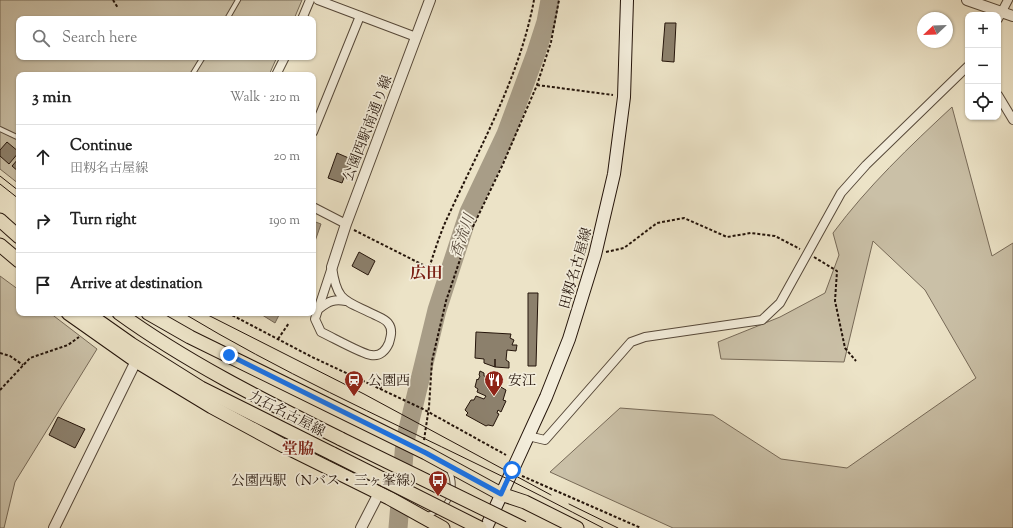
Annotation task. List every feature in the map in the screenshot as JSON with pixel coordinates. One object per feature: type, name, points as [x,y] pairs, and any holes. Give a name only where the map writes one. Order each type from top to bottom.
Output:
[{"type":"main road","name":"田籾名古屋線","points":[[486,528],[546,397],[570,339],[595,255],[614,174],[624,97],[627,0]]},
{"type":"main road","points":[[0,217],[16,228]]},
{"type":"main road","points":[[0,220],[16,235]]},
{"type":"main road","points":[[0,245],[16,258]]},
{"type":"main road","points":[[0,256],[16,269]]},
{"type":"main road","points":[[72,316],[136,361],[212,407],[443,528]]},
{"type":"main road","name":"力石名古屋線","points":[[91,316],[131,344],[201,388],[480,528]]},
{"type":"main road","name":"力石名古屋線","points":[[123,316],[164,344],[224,379],[523,528]]},
{"type":"main road","points":[[162,316],[190,337],[422,452],[501,494],[525,502],[577,528]]},
{"type":"street","points":[[303,16],[310,0]]},
{"type":"street","points":[[318,0],[416,37]]},
{"type":"street","name":"公園西駅南通り線","points":[[332,267],[350,226],[430,0]]},
{"type":"street","points":[[967,0],[993,12]]},
{"type":"street","points":[[1001,13],[1008,0]]},
{"type":"street","points":[[1001,15],[1013,16]]},
{"type":"street","points":[[316,125],[360,16]]},
{"type":"street","points":[[277,72],[283,60]]},
{"type":"street","points":[[528,436],[545,440],[630,342],[646,337],[762,320],[780,303],[841,193],[866,165],[965,69]]},
{"type":"street","points":[[1001,100],[1013,120]]},
{"type":"street","points":[[316,209],[350,226]]},
{"type":"street","points":[[332,267],[339,295],[346,301],[387,321],[391,328],[391,335],[386,350],[381,354],[371,356],[321,332],[315,319],[320,308],[332,267]]},
{"type":"street","points":[[320,308],[328,302],[336,299],[346,301]]},
{"type":"street","points":[[54,528],[136,361]]},
{"type":"street","points":[[361,528],[384,496]]},
{"type":"lane","points":[[229,16],[238,0]]},
{"type":"lane","points":[[194,72],[201,60]]},
{"type":"lane","points":[[0,129],[16,137]]},
{"type":"lane","points":[[416,514],[433,514],[443,507],[451,497],[453,486],[452,476],[446,465]]},
{"type":"path","points":[[113,0],[118,8]]},
{"type":"path","points":[[350,226],[429,268],[445,224],[486,139],[510,80],[525,40],[534,0]]},
{"type":"path","points":[[422,452],[428,412],[432,361],[446,301],[467,240],[503,164],[537,86],[551,42],[559,0]]},
{"type":"path","points":[[537,86],[624,97]]},
{"type":"path","points":[[595,255],[624,248],[657,223],[684,218],[727,237],[751,234],[775,236],[837,271],[835,301],[845,348],[856,361]]},
{"type":"path","points":[[234,316],[423,409],[506,455]]},
{"type":"path","points":[[278,339],[290,323]]},
{"type":"path","points":[[0,390],[23,365],[34,356],[68,346],[79,337]]},
{"type":"path","points":[[0,353],[10,356],[23,365]]},
{"type":"path","points":[[380,389],[386,376]]},
{"type":"path","points":[[512,470],[641,528]]},
{"type":"shaded area","points":[[0,0],[302,0],[295,16],[16,16],[16,60],[276,60],[270,72],[16,72],[16,182],[0,169]]},
{"type":"shaded area","points":[[952,107],[992,256],[1013,243],[1013,528],[673,528],[550,472],[620,408],[713,415],[781,459],[847,468],[976,378],[925,290],[873,241],[844,362],[721,359],[718,342],[780,317],[825,293],[839,255],[833,233],[875,183]]},
{"type":"shaded area","points":[[316,222],[321,224],[316,238]]},
{"type":"shaded area","points":[[0,276],[16,288],[16,316],[54,316],[97,349],[15,482],[4,528],[0,528]]},
{"type":"shaded area","points":[[264,316],[278,316],[275,323]]},
{"type":"building","points":[[665,23],[676,23],[674,62],[662,61]]},
{"type":"building","points":[[7,142],[16,150],[16,156],[9,164],[0,156],[0,150]]},
{"type":"building","points":[[337,153],[351,159],[342,183],[328,178]]},
{"type":"building","points":[[16,161],[16,169],[12,166]]},
{"type":"building","points":[[359,252],[375,261],[368,275],[352,266]]},
{"type":"building","points":[[528,293],[538,293],[536,366],[528,366]]},
{"type":"building","points":[[476,332],[511,334],[510,338],[514,340],[512,345],[517,345],[516,351],[507,350],[506,360],[509,362],[509,368],[495,367],[484,363],[484,359],[475,358]]},
{"type":"building","name":"安江","points":[[480,371],[484,373],[484,376],[500,383],[499,386],[506,390],[503,400],[506,401],[501,412],[498,410],[497,413],[499,414],[493,426],[486,426],[466,415],[468,413],[465,410],[471,400],[474,400],[476,396],[484,399],[486,396],[477,392],[478,389],[475,387],[477,379],[478,380],[480,376]]},
{"type":"building","points":[[58,417],[85,429],[75,448],[49,435]]},
{"type":"waterway","name":"香流川","points":[[398,528],[405,441],[437,310],[469,212],[506,134],[536,53],[546,22],[550,0]]},
{"type":"tram line","points":[[0,176],[16,189]]},
{"type":"tram line","points":[[0,184],[16,197]]},
{"type":"tram line","points":[[188,316],[292,374],[510,480],[603,528]]},
{"type":"tram line","points":[[210,316],[364,394],[551,495]]},
{"type":"tram line","points":[[569,504],[618,528]]},
{"type":"place","name":"公園西","points":[[354,397]]},
{"type":"place","name":"安江","points":[[494,397]]},
{"type":"place","name":"公園西駅（Nバス・三ヶ峯線）","points":[[438,497]]},
{"type":"district","name":"広田","points":[[426,272]]},
{"type":"district","name":"堂脇","points":[[298,448]]},
{"type":"route","points":[[229,355],[426,453],[501,494],[512,470]]}]
